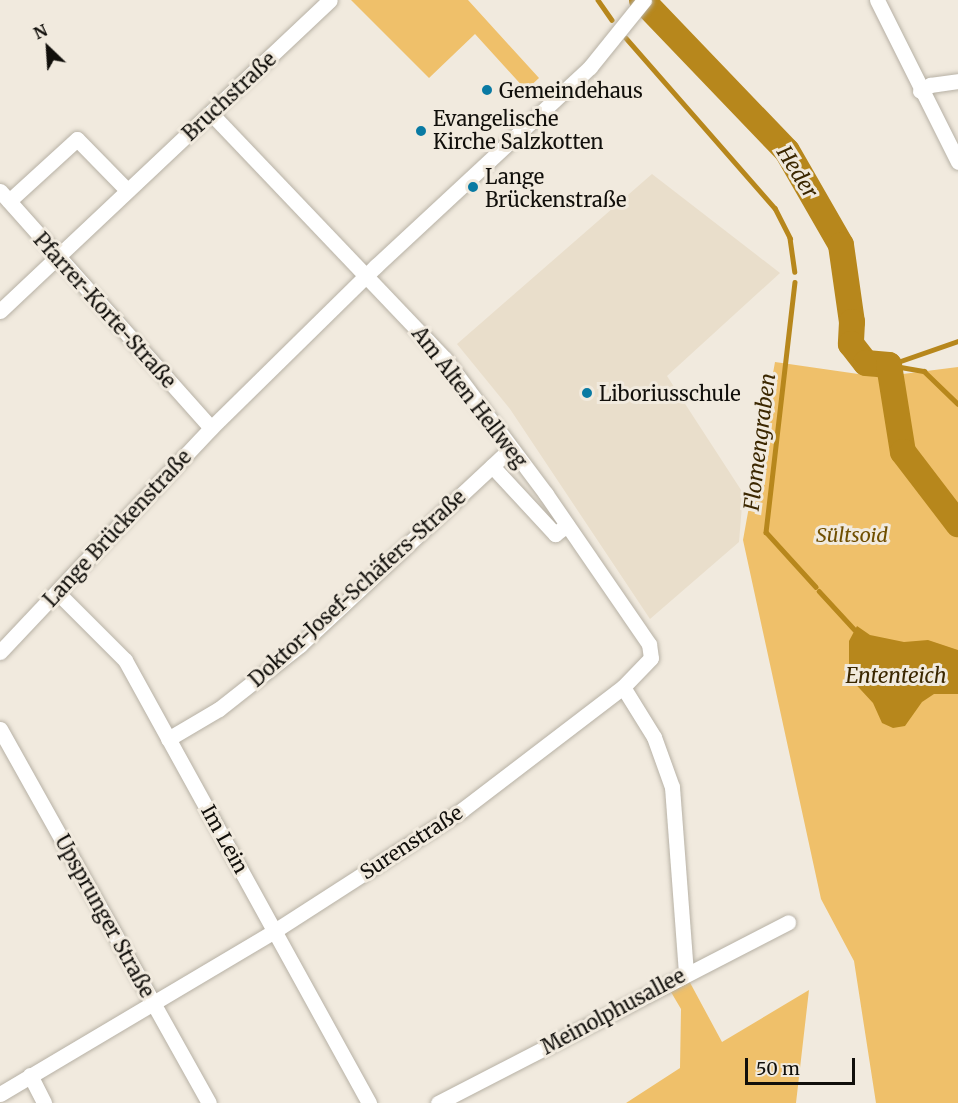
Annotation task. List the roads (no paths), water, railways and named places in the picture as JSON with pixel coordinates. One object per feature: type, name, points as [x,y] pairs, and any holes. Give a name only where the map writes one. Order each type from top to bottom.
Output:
[{"type":"street","name":"Bruchstraße","points":[[0,311],[126,189],[212,114],[330,0]]},
{"type":"street","name":"Lange Brückenstraße","points":[[0,652],[211,428],[367,274],[590,67],[644,0]]},
{"type":"street","points":[[877,0],[920,91],[958,162]]},
{"type":"street","points":[[920,91],[930,85],[958,81]]},
{"type":"street","name":"Am Alten Hellweg","points":[[212,114],[367,274],[445,359],[567,525],[649,644],[651,658]]},
{"type":"street","points":[[5,196],[77,139],[126,189]]},
{"type":"street","name":"Pfarrer-Korte-Straße","points":[[5,196],[211,428]]},
{"type":"street","name":"Doktor-Josef-Schäfers-Straße","points":[[168,739],[219,709],[300,645],[510,449]]},
{"type":"street","name":"Am Alten Hellweg","points":[[492,466],[555,534],[567,525]]},
{"type":"street","name":"Im Lein","points":[[57,592],[125,660],[276,930],[369,1103]]},
{"type":"street","name":"Surenstraße","points":[[0,1094],[152,1000],[276,930],[462,810],[623,687],[651,658]]},
{"type":"street","points":[[623,687],[654,737],[672,787],[686,973]]},
{"type":"street","name":"Upsprunger Straße","points":[[0,729],[209,1103]]},
{"type":"street","name":"Meinolphusallee","points":[[438,1103],[788,922]]},
{"type":"street","points":[[30,1076],[44,1103]]},
{"type":"water","name":"Ententeich","points":[[857,626],[870,635],[904,642],[928,640],[958,650],[958,694],[934,694],[922,702],[905,726],[893,728],[882,723],[873,703],[849,677],[849,641]]},
{"type":"waterway","name":"Flomengraben","points":[[598,0],[612,20]]},
{"type":"waterway","name":"Heder","points":[[642,0],[787,151],[841,245],[852,322],[851,344],[866,363],[889,365],[903,452],[958,524]]},
{"type":"waterway","name":"Flomengraben","points":[[626,38],[775,208],[790,238],[795,272]]},
{"type":"waterway","name":"Flomengraben","points":[[795,282],[766,532],[816,587]]},
{"type":"waterway","points":[[892,364],[958,341]]},
{"type":"waterway","name":"Heder","points":[[889,365],[924,371],[958,404]]},
{"type":"waterway","name":"Flomengraben","points":[[819,591],[854,629]]},
{"type":"place","name":"Gemeindehaus","points":[[487,90]]},
{"type":"place","name":"Evangelische Kirche Salzkotten","points":[[421,131]]},
{"type":"place","name":"Lange Brückenstraße","points":[[473,187]]},
{"type":"place","name":"Liboriusschule","points":[[587,393]]},
{"type":"park label","name":"Sültsoid","points":[[852,534]]}]
